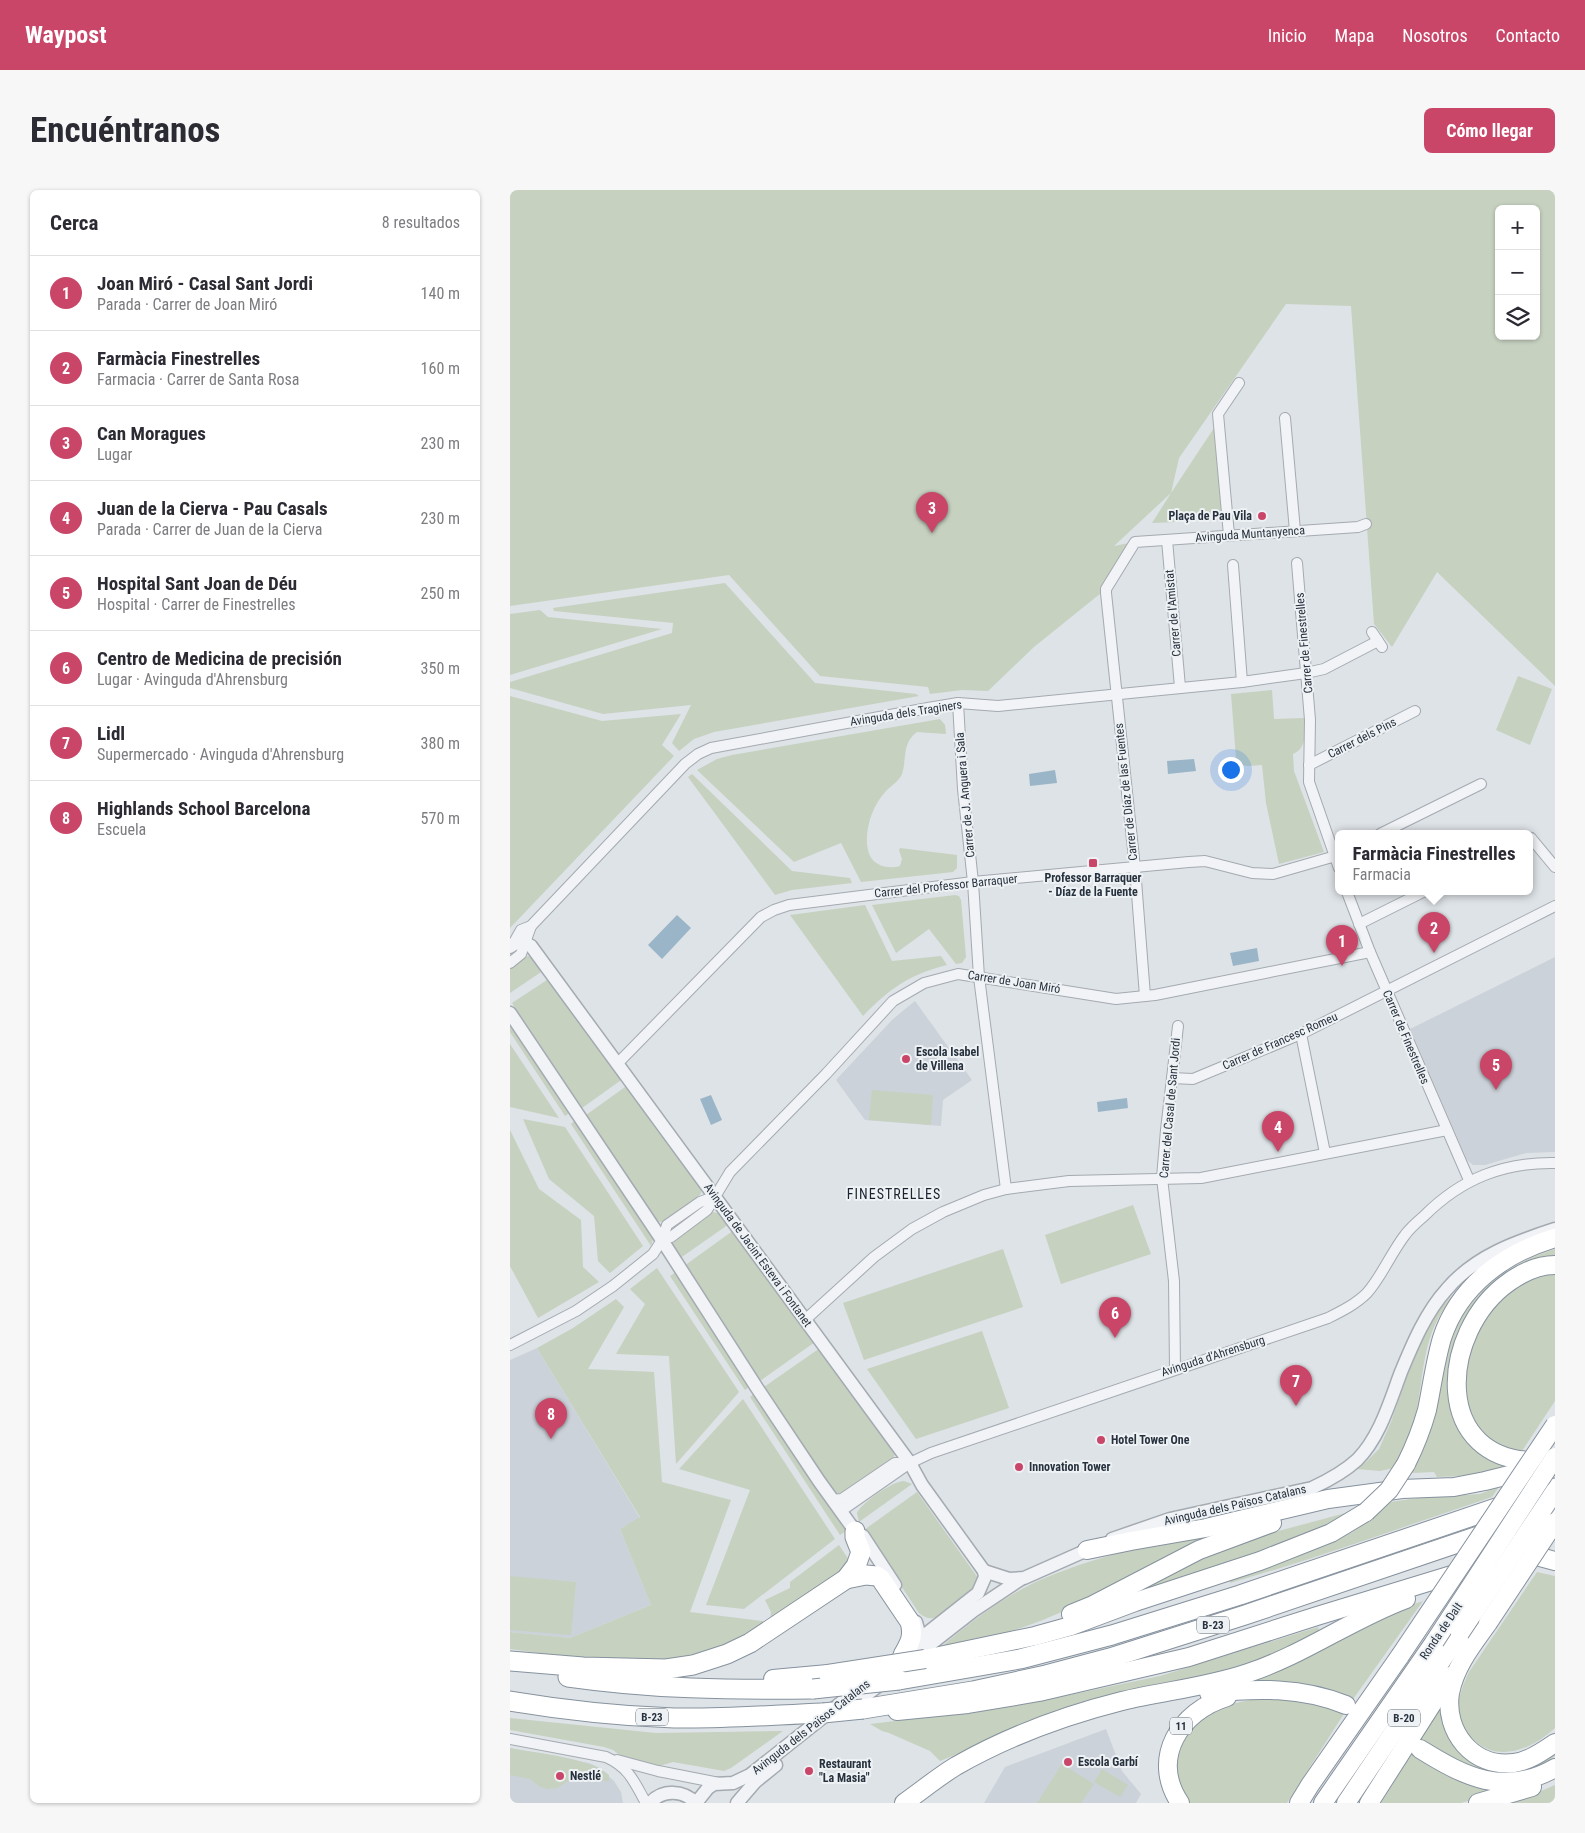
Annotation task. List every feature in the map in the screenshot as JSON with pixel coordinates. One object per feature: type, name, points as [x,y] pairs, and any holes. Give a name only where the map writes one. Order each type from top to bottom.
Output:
[{"type":"highway","points":[[570,1677],[773,1678],[828,1674],[916,1655],[979,1648],[1071,1626],[1135,1602],[1260,1561],[1331,1533],[1366,1512],[1389,1490],[1406,1464],[1415,1446],[1426,1411],[1442,1338],[1458,1305],[1482,1276],[1496,1266],[1518,1252],[1555,1238]]},
{"type":"highway","points":[[1555,1265],[1546,1265],[1528,1270],[1505,1284],[1489,1300],[1473,1320],[1460,1355],[1456,1380],[1457,1398],[1464,1421],[1480,1443],[1498,1454],[1518,1461],[1542,1461],[1555,1458]]},
{"type":"highway","points":[[1299,1803],[1555,1425]]},
{"type":"highway","name":"Ronda de Dalt","points":[[1323,1803],[1435,1641],[1555,1458]]},
{"type":"highway","points":[[1087,1550],[1131,1540],[1206,1528],[1328,1499],[1371,1493],[1465,1485],[1539,1468],[1555,1462]]},
{"type":"highway","name":"Ronda de Dalt","points":[[1346,1803],[1555,1489]]},
{"type":"highway","name":"B-23","points":[[510,1668],[627,1684],[694,1689],[813,1689],[899,1680],[1020,1659],[1112,1635],[1240,1595],[1555,1489]]},
{"type":"highway","points":[[979,1648],[1047,1624],[1093,1605],[1199,1550],[1271,1524],[1371,1493]]},
{"type":"highway","name":"B-23","points":[[510,1700],[604,1714],[674,1718],[741,1718],[860,1711],[974,1691],[1110,1658],[1245,1615],[1555,1510]]},
{"type":"highway","points":[[1369,1803],[1443,1685],[1488,1623],[1555,1522]]},
{"type":"highway","points":[[510,1661],[583,1667],[666,1669],[694,1665],[727,1654],[750,1642],[846,1579],[858,1562],[861,1552],[855,1537],[855,1531]]},
{"type":"highway","points":[[1317,1616],[1409,1581],[1555,1532]]},
{"type":"highway","points":[[860,1711],[968,1704],[1039,1692],[1189,1657],[1507,1559],[1530,1556],[1555,1561]]},
{"type":"highway","points":[[904,1803],[957,1766],[1000,1744],[1077,1714],[1122,1701],[1202,1686],[1250,1673],[1394,1604],[1500,1568],[1534,1563],[1555,1567]]},
{"type":"highway","points":[[846,1579],[872,1574],[881,1579],[910,1622],[910,1642],[916,1655]]},
{"type":"highway","points":[[1470,1649],[1453,1683],[1449,1706],[1450,1720],[1464,1745],[1480,1757],[1490,1761],[1506,1763],[1522,1762],[1555,1742]]},
{"type":"highway","points":[[1035,1730],[1089,1715],[1164,1700],[1212,1693],[1295,1690],[1323,1696],[1346,1705]]},
{"type":"highway","name":"11","points":[[1180,1803],[1171,1788],[1169,1773],[1169,1755],[1174,1738],[1189,1718],[1205,1706],[1222,1698],[1252,1691]]},
{"type":"highway","points":[[1420,1749],[1462,1772],[1496,1782],[1527,1780],[1555,1768]]},
{"type":"highway","points":[[1478,1803],[1514,1794],[1555,1777]]},
{"type":"highway","points":[[1294,1803],[1310,1785]]},
{"type":"street","points":[[1229,535],[1218,414],[1239,383]]},
{"type":"street","points":[[1285,418],[1295,531]]},
{"type":"street","name":"Avinguda Muntanyenca","points":[[1106,589],[1135,542],[1358,527],[1366,524]]},
{"type":"street","name":"Carrer de l'Amistat","points":[[1167,540],[1180,687]]},
{"type":"street","name":"Carrer de Finestrelles","points":[[1298,563],[1311,743],[1309,782],[1335,851]]},
{"type":"street","points":[[1233,565],[1242,682]]},
{"type":"street","name":"Carrer de Díaz de las Fuentes","points":[[1106,589],[1135,868],[1145,996]]},
{"type":"street","name":"Avinguda dels Traginers","points":[[516,944],[685,764],[698,754],[711,748],[958,703],[998,706],[1242,682],[1306,673],[1324,669],[1377,640]]},
{"type":"street","name":"Carrer de J. Anguera i Sala","points":[[958,703],[963,789],[973,882],[979,976],[1006,1189]]},
{"type":"street","name":"Carrer dels Pins","points":[[1309,765],[1415,711]]},
{"type":"street","points":[[1388,830],[1481,784]]},
{"type":"street","points":[[1533,842],[1555,867]]},
{"type":"street","name":"Carrer del Professor Barraquer","points":[[616,1064],[761,917],[774,910],[802,902],[973,882],[1205,861],[1252,873],[1273,874],[1335,857]]},
{"type":"street","name":"Carrer de Finestrelles","points":[[1348,895],[1386,991],[1469,1180]]},
{"type":"street","points":[[1358,924],[1417,895]]},
{"type":"street","name":"Carrer de Francesc Romeu","points":[[1172,1078],[1193,1079],[1301,1034],[1555,906]]},
{"type":"street","points":[[510,963],[522,954],[516,944]]},
{"type":"street","name":"Avinguda de Jacint Esteva i Fontanet","points":[[516,944],[531,946],[897,1445],[922,1485],[984,1571]]},
{"type":"street","name":"Carrer de Joan Miró","points":[[716,1196],[730,1172],[893,1002],[924,983],[958,974],[1116,999],[1145,996],[1370,952]]},
{"type":"street","points":[[510,1013],[662,1240],[832,1500],[855,1531],[863,1536],[913,1614],[921,1638]]},
{"type":"street","name":"Carrer del Casal de Sant Jordi","points":[[1175,1369],[1174,1281],[1162,1178],[1178,1026]]},
{"type":"street","points":[[1301,1034],[1325,1153]]},
{"type":"street","points":[[805,1320],[874,1257],[912,1229],[968,1201],[1006,1189],[1069,1181],[1162,1178],[1181,1180],[1201,1178],[1447,1130]]},
{"type":"street","name":"Avinguda d'Ahrensburg","points":[[842,1512],[910,1463],[931,1453],[1328,1318],[1352,1305],[1367,1292],[1406,1234],[1437,1202],[1469,1180],[1522,1165],[1555,1163]]},
{"type":"street","points":[[510,1345],[576,1311],[613,1286],[653,1254],[662,1240],[664,1230],[673,1220],[700,1202],[716,1196]]},
{"type":"street","name":"Avinguda dels Països Catalans","points":[[737,1803],[916,1655],[921,1638],[978,1593],[985,1577],[984,1571],[1009,1579],[1024,1578],[1152,1524],[1312,1488],[1357,1460],[1386,1414],[1402,1371],[1426,1318],[1446,1289],[1466,1270],[1489,1255],[1524,1239],[1555,1229]]},
{"type":"street","points":[[832,1500],[842,1499],[895,1463],[899,1455],[897,1445]]},
{"type":"street","name":"Avinguda d'Ahrensburg","points":[[895,1463],[910,1463]]},
{"type":"street","points":[[916,1655],[973,1611],[1024,1578]]},
{"type":"street","points":[[913,1614],[930,1624],[939,1623]]},
{"type":"street","name":"Avinguda dels Països Catalans","points":[[696,1803],[708,1788],[719,1783],[733,1783],[750,1775],[916,1655]]},
{"type":"street","points":[[510,1739],[606,1757],[658,1771],[719,1783]]},
{"type":"street","points":[[606,1757],[619,1763],[627,1770],[646,1803]]},
{"type":"street","points":[[650,1803],[660,1796],[673,1792],[684,1795],[696,1803]]},
{"type":"shaded area","points":[[1555,957],[1555,1152],[1526,1153],[1485,1165],[1473,1165],[1467,1160],[1410,1029]]},
{"type":"shaded area","name":"Escola Isabel de Villena","points":[[915,1001],[972,1080],[943,1100],[941,1126],[865,1120],[836,1080],[893,1019]]},
{"type":"shaded area","points":[[537,1348],[640,1518],[620,1529],[651,1605],[570,1638],[510,1632],[510,1360]]},
{"type":"shaded area","name":"Escola Garbí","points":[[1106,1729],[1122,1771],[1141,1794],[1136,1803],[984,1803],[1005,1767]]},
{"type":"shaded area","name":"Nestlé","points":[[510,1748],[589,1763],[598,1767],[614,1781],[621,1792],[623,1803],[510,1803]]},
{"type":"green space","points":[[510,190],[1555,190],[1555,686],[1437,572],[1392,647],[1374,624],[1351,306],[1286,304],[1179,458],[1171,493],[1114,546],[1135,542],[1106,589],[1034,647],[988,691],[962,690],[930,694],[928,687],[820,676],[729,575],[510,606]]},
{"type":"green space","points":[[1216,425],[1223,520],[1152,523],[1171,493]]},
{"type":"green space","points":[[725,583],[815,683],[916,694],[919,696],[714,732],[694,739],[679,751],[672,743],[691,705],[603,714],[510,688],[510,682],[672,633],[673,623],[554,611],[553,608]]},
{"type":"green space","points":[[540,610],[548,617],[662,629],[510,675],[510,614]]},
{"type":"green space","points":[[1518,676],[1552,689],[1530,745],[1496,730]]},
{"type":"green space","points":[[1272,690],[1274,719],[1304,718],[1303,744],[1293,754],[1294,771],[1324,852],[1279,864],[1266,803],[1262,765],[1243,765],[1236,758],[1231,694]]},
{"type":"green space","points":[[510,696],[602,721],[681,714],[662,745],[674,756],[510,928]]},
{"type":"green space","points":[[940,719],[945,725],[946,734],[917,732],[909,741],[901,776],[881,797],[871,816],[867,844],[871,858],[886,867],[900,866],[902,859],[900,848],[957,855],[957,868],[953,872],[861,882],[841,843],[794,862],[697,770],[717,759],[732,755]]},
{"type":"green space","points":[[692,774],[792,871],[850,878],[852,883],[792,890],[775,895],[688,777]]},
{"type":"green space","points":[[959,896],[961,900],[966,957],[962,963],[956,964],[929,929],[896,953],[872,905]]},
{"type":"green space","points":[[865,905],[892,961],[941,956],[947,965],[922,973],[891,990],[863,1016],[790,915]]},
{"type":"green space","points":[[526,956],[533,957],[544,970],[510,993],[510,966]]},
{"type":"green space","points":[[550,978],[624,1078],[582,1108],[512,1003]]},
{"type":"green space","points":[[510,1020],[571,1112],[565,1116],[510,1032]]},
{"type":"green space","points":[[510,1044],[559,1118],[510,1107]]},
{"type":"green space","points":[[628,1085],[701,1187],[701,1193],[698,1198],[661,1222],[656,1221],[652,1217],[586,1115]]},
{"type":"green space","points":[[872,1090],[933,1095],[931,1125],[869,1120]]},
{"type":"green space","points":[[523,1119],[565,1127],[643,1246],[610,1273],[598,1261],[594,1216],[549,1179]]},
{"type":"green space","points":[[576,1120],[653,1239],[651,1246],[571,1124]]},
{"type":"green space","points":[[510,1130],[539,1189],[581,1220],[583,1267],[599,1282],[538,1318],[510,1266]]},
{"type":"green space","points":[[1133,1205],[1151,1254],[1061,1284],[1045,1235]]},
{"type":"green space","points":[[713,1212],[721,1214],[729,1224],[679,1259],[672,1247],[675,1238]]},
{"type":"green space","points":[[734,1230],[815,1342],[760,1381],[684,1266]]},
{"type":"green space","points":[[1003,1249],[1023,1307],[864,1360],[843,1303]]},
{"type":"green space","points":[[1555,1249],[1555,1259],[1512,1273],[1489,1287],[1466,1316],[1453,1348],[1449,1391],[1453,1411],[1461,1429],[1473,1445],[1490,1457],[1512,1465],[1484,1473],[1466,1475],[1437,1477],[1434,1472],[1412,1473],[1433,1424],[1444,1360],[1460,1321],[1484,1289],[1499,1276],[1516,1265]]},
{"type":"green space","points":[[657,1268],[739,1392],[676,1464],[669,1356],[616,1354],[645,1304],[630,1289]]},
{"type":"green space","points":[[676,1272],[750,1386],[745,1390],[670,1276]]},
{"type":"green space","points":[[1544,1275],[1555,1275],[1555,1401],[1518,1457],[1506,1454],[1474,1425],[1464,1392],[1468,1348],[1491,1308],[1509,1293],[1528,1281]]},
{"type":"green space","points":[[1462,1286],[1444,1309],[1430,1337],[1412,1428],[1394,1468],[1380,1471],[1356,1469],[1379,1449],[1426,1327],[1438,1310]]},
{"type":"green space","points":[[616,1299],[624,1307],[588,1369],[654,1372],[662,1482],[731,1500],[690,1612],[769,1622],[739,1640],[687,1660],[612,1663],[510,1649],[510,1632],[570,1638],[651,1605],[620,1529],[640,1517],[537,1348],[573,1328]]},
{"type":"green space","points":[[982,1331],[1009,1408],[916,1439],[867,1369]]},
{"type":"green space","points":[[820,1348],[895,1453],[893,1459],[843,1494],[834,1494],[764,1387]]},
{"type":"green space","points":[[755,1393],[846,1531],[840,1535],[750,1397]]},
{"type":"green space","points":[[743,1399],[835,1539],[744,1609],[706,1605],[750,1490],[679,1469]]},
{"type":"green space","points":[[904,1481],[912,1484],[859,1522],[857,1513],[864,1504],[885,1488]]},
{"type":"green space","points":[[1499,1487],[1492,1497],[1230,1583],[1230,1581],[1351,1533],[1371,1520],[1390,1502],[1418,1498],[1480,1494]]},
{"type":"green space","points":[[917,1492],[978,1578],[978,1586],[950,1609],[934,1618],[926,1617],[919,1613],[864,1530]]},
{"type":"green space","points":[[1353,1511],[1329,1526],[1305,1537],[1106,1605],[1179,1565],[1249,1539]]},
{"type":"green space","points":[[1201,1535],[1203,1540],[1114,1587],[1045,1619],[1011,1631],[940,1648],[988,1611],[1027,1586],[1040,1580],[1079,1565],[1119,1553]]},
{"type":"green space","points":[[839,1545],[851,1563],[841,1573],[770,1622],[771,1612],[765,1600],[790,1588],[790,1582]]},
{"type":"green space","points":[[1537,1572],[1555,1576],[1555,1728],[1535,1743],[1524,1748],[1502,1752],[1490,1750],[1480,1745],[1463,1727],[1458,1713],[1460,1694],[1469,1672]]},
{"type":"green space","points":[[510,1576],[576,1582],[571,1635],[510,1630]]},
{"type":"green space","points":[[1423,1601],[1351,1702],[1343,1694],[1331,1690],[1244,1682],[1391,1612]]},
{"type":"green space","points":[[1318,1627],[1321,1635],[1258,1664],[974,1747],[940,1761],[930,1751],[870,1724],[978,1711],[1041,1701],[1160,1676]]},
{"type":"green space","points":[[1280,1698],[1301,1700],[1345,1712],[1287,1803],[1187,1803],[1175,1776],[1175,1765],[1182,1737],[1210,1712],[1231,1704],[1255,1699]]},
{"type":"green space","points":[[1440,1706],[1443,1723],[1449,1738],[1472,1761],[1555,1751],[1555,1756],[1533,1768],[1509,1773],[1484,1770],[1460,1763],[1420,1740]]},
{"type":"green space","points":[[510,1718],[656,1733],[783,1731],[724,1771],[673,1762],[656,1767],[622,1757],[613,1750],[604,1747],[510,1730]]},
{"type":"green space","points":[[510,1748],[590,1764],[609,1775],[609,1781],[570,1780],[557,1788],[548,1789],[540,1787],[530,1779],[510,1775]]},
{"type":"green space","points":[[1413,1752],[1432,1768],[1453,1779],[1500,1791],[1461,1803],[1381,1803]]},
{"type":"green space","points":[[1062,1764],[1094,1784],[1081,1803],[1037,1803]]},
{"type":"green space","points":[[1102,1769],[1128,1785],[1120,1797],[1094,1782]]},
{"type":"green space","points":[[1555,1785],[1555,1803],[1505,1803],[1527,1797]]},
{"type":"water","points":[[1194,759],[1196,771],[1168,774],[1167,761]]},
{"type":"water","points":[[1055,770],[1057,783],[1030,786],[1029,774]]},
{"type":"water","points":[[677,915],[691,928],[662,959],[648,945]]},
{"type":"water","points":[[1257,948],[1259,961],[1233,966],[1230,953]]},
{"type":"water","points":[[711,1095],[722,1120],[711,1125],[700,1099]]},
{"type":"water","points":[[1127,1098],[1128,1108],[1098,1112],[1097,1102]]},
{"type":"place","name":"Plaça de Pau Vila","points":[[1262,516]]},
{"type":"place","name":"Can Moragues","points":[[932,533]]},
{"type":"place","name":"Professor Barraquer - Díaz de la Fuente","points":[[1093,863]]},
{"type":"place","name":"Farmàcia Finestrelles","points":[[1434,953]]},
{"type":"place","name":"Joan Miró - Casal Sant Jordi","points":[[1342,966]]},
{"type":"place","name":"Escola Isabel de Villena","points":[[906,1059]]},
{"type":"place","name":"Hospital Sant Joan de Déu","points":[[1496,1090]]},
{"type":"place","name":"Juan de la Cierva - Pau Casals","points":[[1278,1152]]},
{"type":"place","name":"Centro de Medicina de precisión","points":[[1115,1338]]},
{"type":"place","name":"Lidl","points":[[1296,1406]]},
{"type":"place","name":"Highlands School Barcelona","points":[[551,1439]]},
{"type":"place","name":"Hotel Tower One","points":[[1101,1440]]},
{"type":"place","name":"Innovation Tower","points":[[1019,1467]]},
{"type":"place","name":"Escola Garbí","points":[[1068,1762]]},
{"type":"place","name":"Restaurant \"La Masia\"","points":[[809,1771]]},
{"type":"place","name":"Nestlé","points":[[560,1776]]},
{"type":"district","name":"FINESTRELLES","points":[[894,1194]]}]
